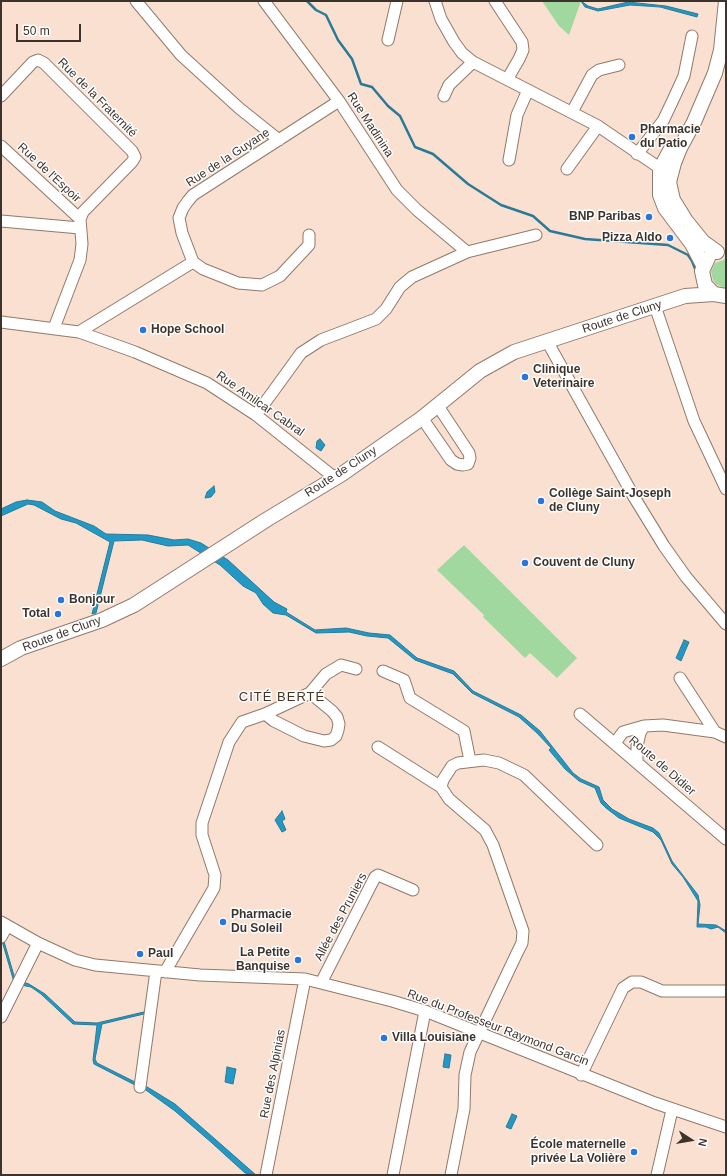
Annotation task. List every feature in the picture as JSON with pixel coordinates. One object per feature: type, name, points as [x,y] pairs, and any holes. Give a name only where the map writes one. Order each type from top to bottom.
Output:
[{"type":"main road","points":[[723,296],[705,285],[703,271],[692,244],[666,208],[660,195],[663,174],[674,141],[705,99],[715,72],[721,50],[726,1]]},
{"type":"main road","points":[[663,174],[678,209],[697,236],[722,251]]},
{"type":"main road","points":[[685,296],[703,271],[709,257],[722,251]]},
{"type":"main road","name":"Route de Cluny","points":[[1,659],[21,648],[102,620],[134,605],[335,478],[422,418],[480,371],[514,352],[685,296],[723,296]]},
{"type":"street","points":[[136,1],[181,55],[239,108],[279,140]]},
{"type":"street","name":"Rue Madinina","points":[[264,1],[339,101],[397,190],[417,210],[467,252]]},
{"type":"street","points":[[388,40],[397,1]]},
{"type":"street","points":[[435,1],[441,19],[454,42],[462,53],[473,62],[508,78],[598,126],[663,174]]},
{"type":"street","points":[[495,1],[522,42],[523,50],[508,78]]},
{"type":"street","points":[[637,154],[662,121],[673,100],[684,76],[692,36]]},
{"type":"street","name":"Rue de la Fraternité","points":[[1,96],[33,62],[38,60],[50,68],[132,151],[134,157],[132,162],[83,212],[80,224]]},
{"type":"street","points":[[444,96],[449,85],[473,62]]},
{"type":"street","points":[[572,112],[592,75],[599,70],[619,65]]},
{"type":"street","points":[[510,160],[517,115],[528,90]]},
{"type":"street","name":"Rue de la Guyane","points":[[193,262],[182,233],[179,218],[183,208],[193,195],[339,101]]},
{"type":"street","points":[[566,169],[598,126]]},
{"type":"street","name":"Rue de l'Espoir","points":[[1,146],[80,224]]},
{"type":"street","points":[[1,221],[80,224],[82,244],[80,260],[54,328]]},
{"type":"street","points":[[79,332],[193,262],[203,269],[238,283],[262,285],[280,276],[309,244],[309,235]]},
{"type":"street","points":[[256,415],[302,353],[321,340],[376,319],[386,309],[400,286],[412,277],[467,252],[536,235]]},
{"type":"street","points":[[654,306],[694,421],[726,489]]},
{"type":"street","name":"Rue Amilcar Cabral","points":[[1,322],[79,332],[135,352],[207,383],[256,415],[335,478]]},
{"type":"street","points":[[547,341],[634,497],[664,546],[686,577],[726,624]]},
{"type":"street","points":[[422,418],[452,460],[463,465],[468,464],[470,453],[438,406]]},
{"type":"street","points":[[140,1087],[161,971],[214,888],[215,875],[202,835],[202,823],[229,742],[242,722],[265,714],[310,693],[326,674],[341,665],[356,669]]},
{"type":"street","points":[[382,671],[404,680],[410,698],[464,732],[470,761]]},
{"type":"street","points":[[680,678],[715,732]]},
{"type":"street","points":[[265,714],[274,721],[304,736],[324,741],[331,740],[336,736],[338,730],[339,724],[337,717],[310,693]]},
{"type":"street","name":"Route de Didier","points":[[580,714],[726,839]]},
{"type":"street","points":[[616,744],[622,732],[644,726],[663,725],[715,732],[726,737]]},
{"type":"street","points":[[637,762],[637,746],[640,733],[644,726]]},
{"type":"street","points":[[378,748],[441,787],[449,799],[485,830],[493,846],[523,931],[522,943],[470,1052],[465,1075],[464,1109],[451,1175]]},
{"type":"street","points":[[441,787],[442,780],[452,766],[470,761],[484,760],[499,762],[524,775],[597,845]]},
{"type":"street","name":"Allée des Pruniers","points":[[321,983],[375,877],[378,875],[413,890]]},
{"type":"street","name":"Rue du Professeur Raymond Garcin","points":[[3,930],[38,943],[75,960],[95,965],[246,978],[305,978],[425,1011],[581,1075],[672,1110],[726,1126]]},
{"type":"street","points":[[1,1017],[38,943]]},
{"type":"street","name":"Rue des Alpinias","points":[[266,1175],[305,978]]},
{"type":"street","points":[[581,1075],[623,988],[632,982],[641,982],[662,990],[726,991]]},
{"type":"street","points":[[393,1175],[425,1011]]},
{"type":"street","points":[[657,1175],[672,1110]]},
{"type":"green space","points":[[542,1],[581,1],[569,35],[559,26]]},
{"type":"green space","points":[[726,259],[726,288],[724,288],[716,284],[713,280],[711,271],[715,263]]},
{"type":"green space","points":[[464,545],[577,658],[557,678],[530,653],[525,658],[483,617],[484,615],[437,570]]},
{"type":"water","points":[[581,1],[588,6],[598,9],[628,2],[666,6],[698,14],[697,17],[660,7],[630,5],[598,11],[585,7]]},
{"type":"water","points":[[320,439],[325,445],[321,451],[316,448],[317,441]]},
{"type":"water","points":[[214,486],[215,492],[211,497],[205,498],[207,492]]},
{"type":"water","points":[[27,500],[42,502],[55,511],[94,526],[106,534],[148,535],[174,540],[188,539],[201,543],[228,560],[274,602],[287,609],[286,612],[315,630],[346,628],[369,633],[390,635],[417,658],[454,671],[473,691],[521,715],[540,731],[573,773],[581,779],[599,787],[603,800],[612,809],[629,819],[653,828],[659,833],[672,861],[698,895],[700,905],[698,924],[716,925],[726,931],[726,933],[718,927],[711,929],[706,927],[697,927],[698,901],[683,877],[672,864],[661,840],[653,832],[619,818],[606,808],[601,803],[595,788],[579,781],[565,769],[549,750],[551,748],[519,717],[472,693],[453,674],[415,660],[388,638],[367,636],[349,632],[316,633],[286,615],[273,613],[263,604],[256,593],[243,586],[220,565],[188,545],[168,546],[142,540],[114,541],[96,613],[92,614],[110,542],[76,523],[61,519],[34,505],[28,504],[1,516],[1,509],[16,502]]},
{"type":"water","points":[[684,640],[689,642],[681,661],[676,658]]},
{"type":"water","points":[[282,811],[285,819],[282,821],[286,830],[282,832],[275,820]]},
{"type":"water","points":[[3,938],[15,979],[14,982],[2,941]]},
{"type":"water","points":[[23,982],[45,994],[75,1022],[97,1023],[148,1011],[148,1013],[102,1024],[95,1059],[97,1063],[137,1083],[137,1086],[94,1064],[93,1060],[97,1025],[73,1024],[41,994],[31,987],[21,985]]},
{"type":"water","points":[[445,1054],[451,1055],[449,1068],[443,1067]]},
{"type":"water","points":[[227,1067],[236,1069],[233,1084],[225,1082]]},
{"type":"water","points":[[144,1085],[175,1104],[256,1175],[245,1173],[175,1111],[143,1088]]},
{"type":"water","points":[[512,1114],[517,1116],[511,1129],[506,1127]]},
{"type":"waterway","points":[[307,1],[316,10],[326,15],[338,40],[352,59],[361,84],[372,87],[388,106],[400,116],[415,147],[433,154],[468,184],[501,205],[533,216],[550,231],[585,239],[668,245],[688,255],[696,271]]},
{"type":"place","name":"Pharmacie du Patio","points":[[632,137]]},
{"type":"place","name":"BNP Paribas","points":[[649,217]]},
{"type":"place","name":"Pizza Aldo","points":[[670,238]]},
{"type":"place","name":"Hope School","points":[[143,330]]},
{"type":"place","name":"Clinique Veterinaire","points":[[525,377]]},
{"type":"place","name":"Collège Saint-Joseph de Cluny","points":[[541,501]]},
{"type":"place","name":"Couvent de Cluny","points":[[525,563]]},
{"type":"place","name":"Bonjour","points":[[61,600]]},
{"type":"place","name":"Total","points":[[58,614]]},
{"type":"place","name":"Pharmacie Du Soleil","points":[[223,922]]},
{"type":"place","name":"Paul","points":[[140,954]]},
{"type":"place","name":"La Petite Banquise","points":[[298,960]]},
{"type":"place","name":"Villa Louisiane","points":[[384,1038]]},
{"type":"place","name":"École maternelle privée La Volière","points":[[634,1152]]},
{"type":"district","name":"CITÉ BERTÉ","points":[[282,697]]}]
